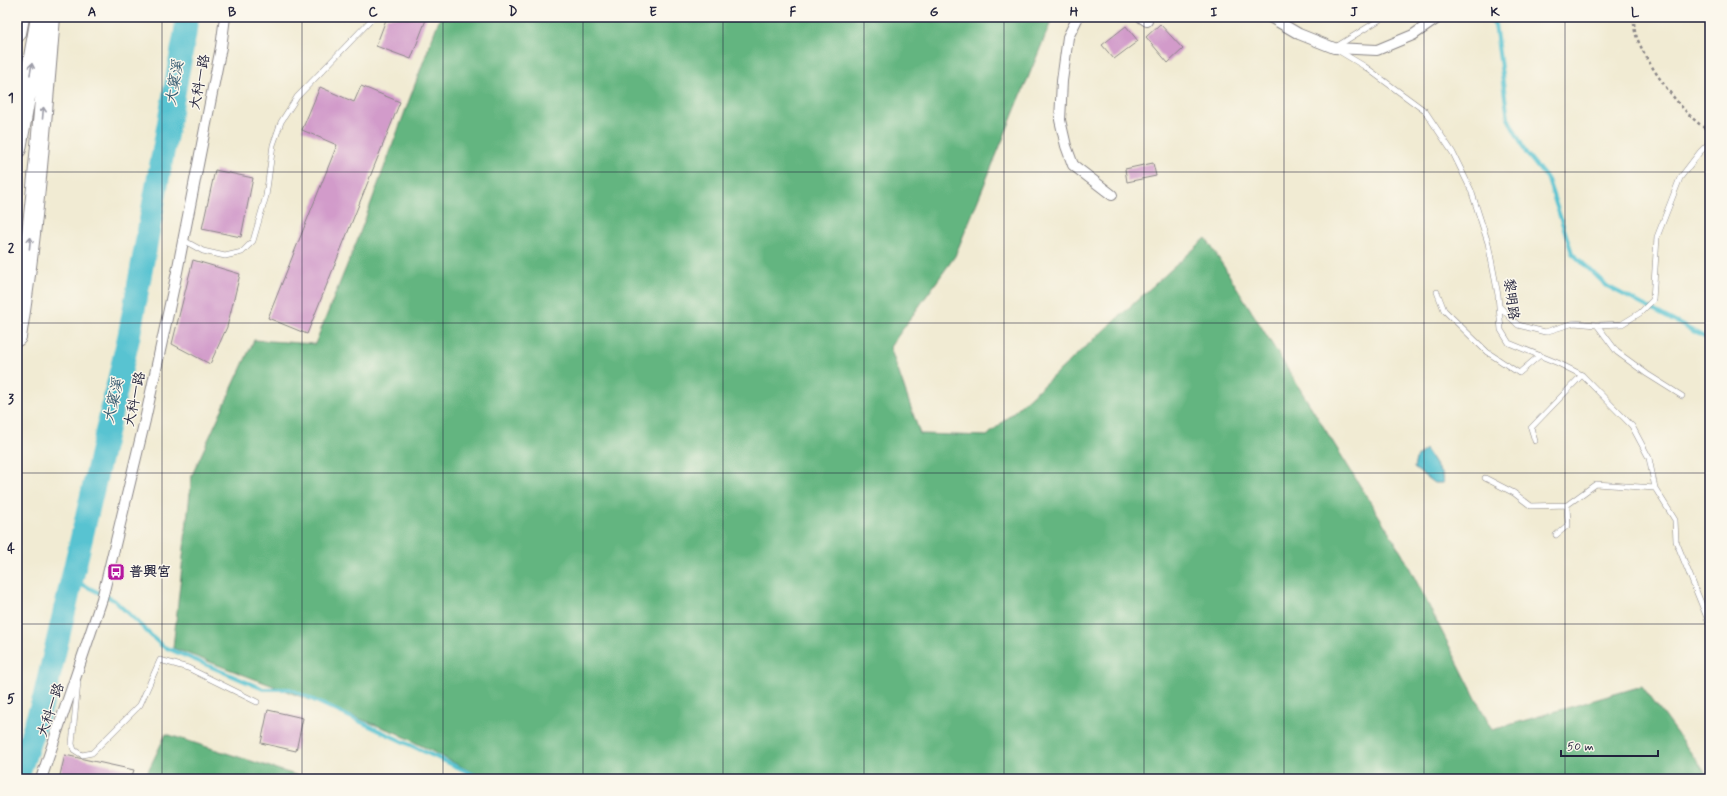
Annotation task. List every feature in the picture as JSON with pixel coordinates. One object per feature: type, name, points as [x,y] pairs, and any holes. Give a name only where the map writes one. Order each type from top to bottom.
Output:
[{"type":"highway","points":[[17,33],[20,17]]},
{"type":"highway","points":[[17,149],[40,17]]},
{"type":"highway","points":[[17,337],[26,280],[51,17]]},
{"type":"street","name":"大科一路","points":[[42,779],[79,671],[104,591],[145,420],[183,240],[221,47],[225,17]]},
{"type":"street","points":[[1078,17],[1068,37],[1062,81],[1060,120],[1066,146],[1073,165],[1112,195]]},
{"type":"street","name":"黎明路","points":[[1270,17],[1299,34],[1334,48]]},
{"type":"street","points":[[1334,48],[1377,50],[1413,35],[1439,17]]},
{"type":"lane","points":[[183,240],[203,251],[224,256],[242,252],[253,241],[266,196],[273,145],[280,122],[297,97],[374,17]]},
{"type":"lane","points":[[1334,48],[1384,17]]},
{"type":"lane","name":"黎明路","points":[[1334,48],[1364,66],[1425,111],[1452,153],[1471,190],[1488,243],[1498,295],[1501,330],[1509,343],[1582,376],[1632,426],[1649,458],[1655,488],[1674,520],[1676,541],[1710,625]]},
{"type":"lane","points":[[1498,306],[1518,325],[1545,332],[1574,323],[1597,325],[1622,324],[1640,313],[1653,300],[1657,237],[1680,178],[1700,152],[1710,142]]},
{"type":"lane","points":[[1437,292],[1444,310],[1487,352],[1502,363],[1520,373],[1539,356]]},
{"type":"lane","points":[[1597,325],[1617,352],[1647,374],[1682,396]]},
{"type":"lane","points":[[1535,441],[1531,428],[1582,376]]},
{"type":"lane","points":[[1485,478],[1514,493],[1531,506],[1567,505],[1596,484],[1655,488]]},
{"type":"lane","points":[[1556,535],[1568,525],[1567,505]]},
{"type":"lane","points":[[79,671],[72,744],[74,750],[82,755],[92,753],[140,705],[160,660],[188,668],[257,702]]},
{"type":"path","points":[[1634,17],[1636,34],[1649,62],[1686,111],[1700,126],[1710,131]]},
{"type":"green space","points":[[440,17],[1053,17],[955,256],[890,347],[920,434],[987,436],[1206,238],[1402,553],[1492,730],[1642,686],[1710,779],[485,779],[397,733],[173,648],[192,475],[254,340],[315,344],[358,238]]},
{"type":"green space","points":[[166,734],[308,779],[144,779]]},
{"type":"water","points":[[1425,449],[1442,475],[1443,483],[1434,483],[1414,468],[1416,459]]},
{"type":"building","points":[[387,17],[427,17],[411,59],[376,46]]},
{"type":"building","points":[[1160,24],[1183,49],[1168,63],[1146,37]]},
{"type":"building","points":[[1126,26],[1138,41],[1114,59],[1102,45]]},
{"type":"building","points":[[361,86],[400,102],[307,334],[268,318],[337,145],[302,130],[320,87],[354,102]]},
{"type":"building","points":[[1153,163],[1156,176],[1127,182],[1125,169]]},
{"type":"building","points":[[215,170],[253,178],[241,237],[202,229]]},
{"type":"building","points":[[193,260],[240,274],[227,327],[210,364],[172,344]]},
{"type":"building","points":[[268,710],[303,718],[296,751],[261,743]]},
{"type":"building","points":[[65,755],[134,770],[131,779],[59,779]]},
{"type":"waterway","name":"大窠溪","points":[[17,779],[44,698],[129,336],[187,17]]},
{"type":"waterway","points":[[1483,17],[1495,24],[1508,118],[1526,153],[1548,180],[1572,253],[1607,286],[1710,340]]},
{"type":"waterway","points":[[71,579],[114,600],[162,646],[263,689],[290,689],[483,779]]},
{"type":"place","name":"普興宮","points":[[116,572]]}]
